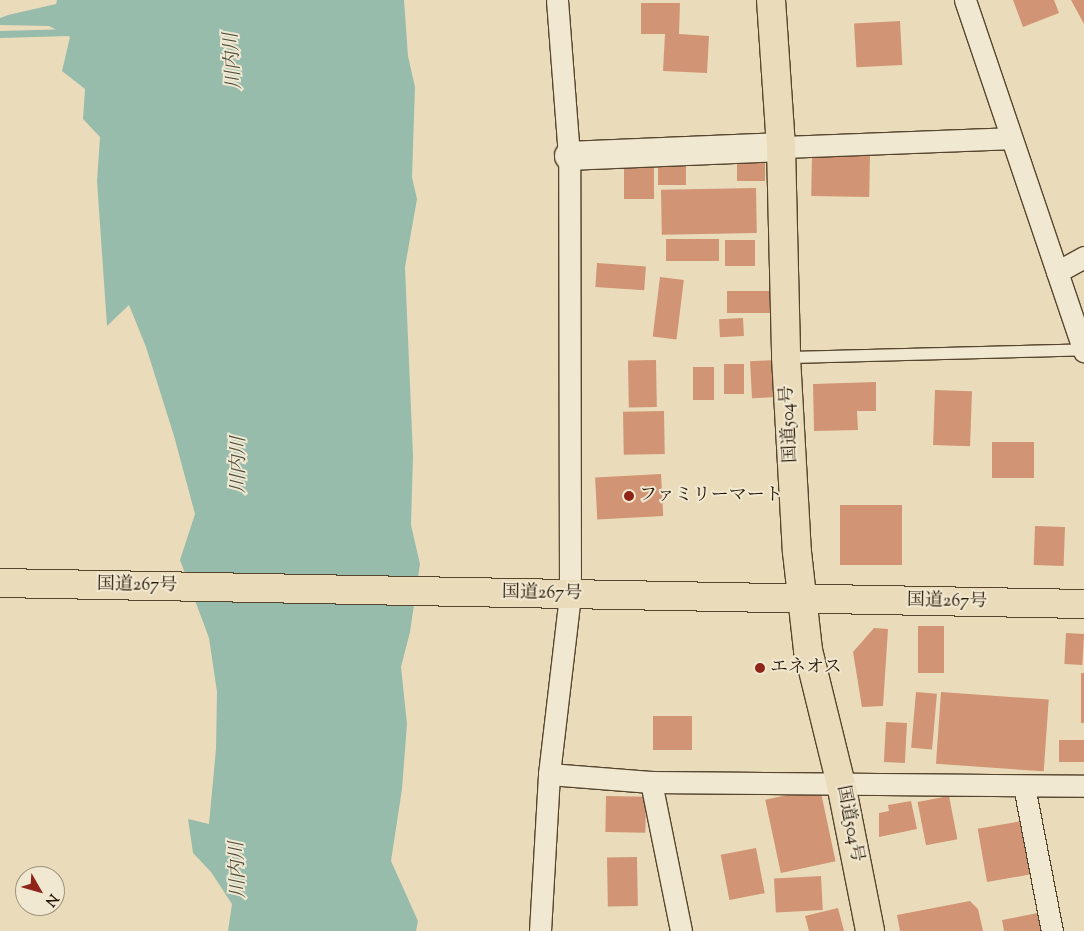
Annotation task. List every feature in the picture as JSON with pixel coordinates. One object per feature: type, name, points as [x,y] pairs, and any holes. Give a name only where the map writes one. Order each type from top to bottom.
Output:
[{"type":"highway","name":"国道504号","points":[[771,0],[781,146],[786,357],[797,552],[808,650],[841,784],[870,931]]},
{"type":"highway","name":"国道267号","points":[[3,583],[1084,604]]},
{"type":"street","points":[[540,931],[558,594],[570,156],[557,0]]},
{"type":"street","points":[[965,0],[1084,350]]},
{"type":"street","points":[[570,156],[1011,138]]},
{"type":"street","points":[[1057,272],[1084,257]]},
{"type":"street","points":[[549,774],[651,782],[1084,786]]},
{"type":"street","points":[[651,782],[681,931]]},
{"type":"street","points":[[1024,786],[1052,931]]},
{"type":"lane","points":[[786,357],[1084,350]]},
{"type":"water","name":"川内川","points":[[57,0],[404,0],[408,56],[415,87],[412,177],[417,199],[405,267],[413,456],[411,525],[420,564],[410,632],[401,667],[407,724],[402,789],[391,861],[418,921],[416,931],[228,931],[232,904],[211,872],[193,853],[188,819],[209,824],[216,749],[217,692],[209,638],[180,560],[195,514],[174,436],[146,347],[129,305],[107,326],[97,181],[100,137],[83,119],[85,89],[62,71],[70,37],[49,26],[0,25],[0,18],[56,4]]},
{"type":"building","points":[[1013,0],[1054,0],[1059,13],[1023,27]]},
{"type":"building","points":[[1071,0],[1084,0],[1084,24]]},
{"type":"building","points":[[641,3],[680,3],[679,34],[709,36],[707,73],[663,71],[665,34],[641,34]]},
{"type":"building","points":[[900,21],[902,65],[856,67],[854,23]]},
{"type":"building","points":[[737,151],[765,151],[765,181],[737,181]]},
{"type":"building","points":[[812,152],[870,153],[869,197],[811,196]]},
{"type":"building","points":[[658,155],[686,155],[686,185],[658,185]]},
{"type":"building","points":[[624,161],[654,161],[654,199],[624,199]]},
{"type":"building","points":[[756,188],[757,233],[662,235],[661,190]]},
{"type":"building","points":[[666,239],[719,239],[719,261],[666,261]]},
{"type":"building","points":[[725,240],[755,240],[755,266],[725,266]]},
{"type":"building","points":[[597,263],[646,266],[644,290],[595,287]]},
{"type":"building","points":[[660,277],[684,280],[677,339],[653,337]]},
{"type":"building","points":[[727,291],[770,291],[770,313],[727,313]]},
{"type":"building","points":[[743,318],[744,336],[720,337],[719,319]]},
{"type":"building","points":[[628,360],[656,360],[657,407],[629,407]]},
{"type":"building","points":[[775,360],[777,397],[752,398],[750,361]]},
{"type":"building","points":[[724,364],[744,364],[744,394],[724,394]]},
{"type":"building","points":[[693,367],[714,367],[714,400],[693,400]]},
{"type":"building","points":[[876,382],[876,411],[857,411],[858,430],[814,431],[813,384]]},
{"type":"building","points":[[935,390],[972,391],[970,446],[933,445]]},
{"type":"building","points":[[664,411],[665,454],[624,455],[623,412]]},
{"type":"building","points":[[992,442],[1034,442],[1034,478],[992,478]]},
{"type":"building","name":"ファミリーマート","points":[[661,474],[663,516],[597,519],[595,477]]},
{"type":"building","points":[[840,505],[902,505],[902,565],[840,565]]},
{"type":"building","points":[[1035,526],[1065,527],[1064,566],[1034,565]]},
{"type":"building","points":[[918,626],[944,626],[944,673],[918,673]]},
{"type":"building","points":[[874,628],[888,629],[883,706],[862,707],[853,652]]},
{"type":"building","points":[[1066,633],[1084,634],[1082,665],[1064,664]]},
{"type":"building","points":[[1081,673],[1084,673],[1084,723],[1081,723]]},
{"type":"building","points":[[916,692],[937,694],[932,750],[911,748]]},
{"type":"building","points":[[941,692],[1049,700],[1044,771],[936,764]]},
{"type":"building","points":[[653,716],[692,716],[692,750],[653,750]]},
{"type":"building","points":[[886,722],[907,723],[905,763],[884,762]]},
{"type":"building","points":[[1059,740],[1084,740],[1084,762],[1059,762]]},
{"type":"building","points":[[820,788],[836,861],[781,873],[765,800]]},
{"type":"building","points":[[606,796],[646,797],[645,833],[605,832]]},
{"type":"building","points":[[949,796],[957,839],[926,845],[918,802]]},
{"type":"building","points":[[911,801],[917,829],[879,837],[879,813],[889,811],[888,805]]},
{"type":"building","points":[[1022,821],[1031,874],[987,882],[978,829]]},
{"type":"building","points":[[756,848],[765,893],[729,900],[721,855]]},
{"type":"building","points":[[637,857],[638,906],[608,907],[607,858]]},
{"type":"building","points":[[821,876],[823,910],[776,912],[774,878]]},
{"type":"building","points":[[970,901],[978,909],[983,931],[900,931],[897,915]]},
{"type":"building","points":[[838,908],[844,931],[809,931],[805,916]]},
{"type":"building","points":[[1043,912],[1046,931],[1004,931],[1002,920]]},
{"type":"waterway","points":[[0,34],[70,32]]},
{"type":"place","name":"ファミリーマート","points":[[629,496]]},
{"type":"place","name":"エネオス","points":[[760,668]]}]
